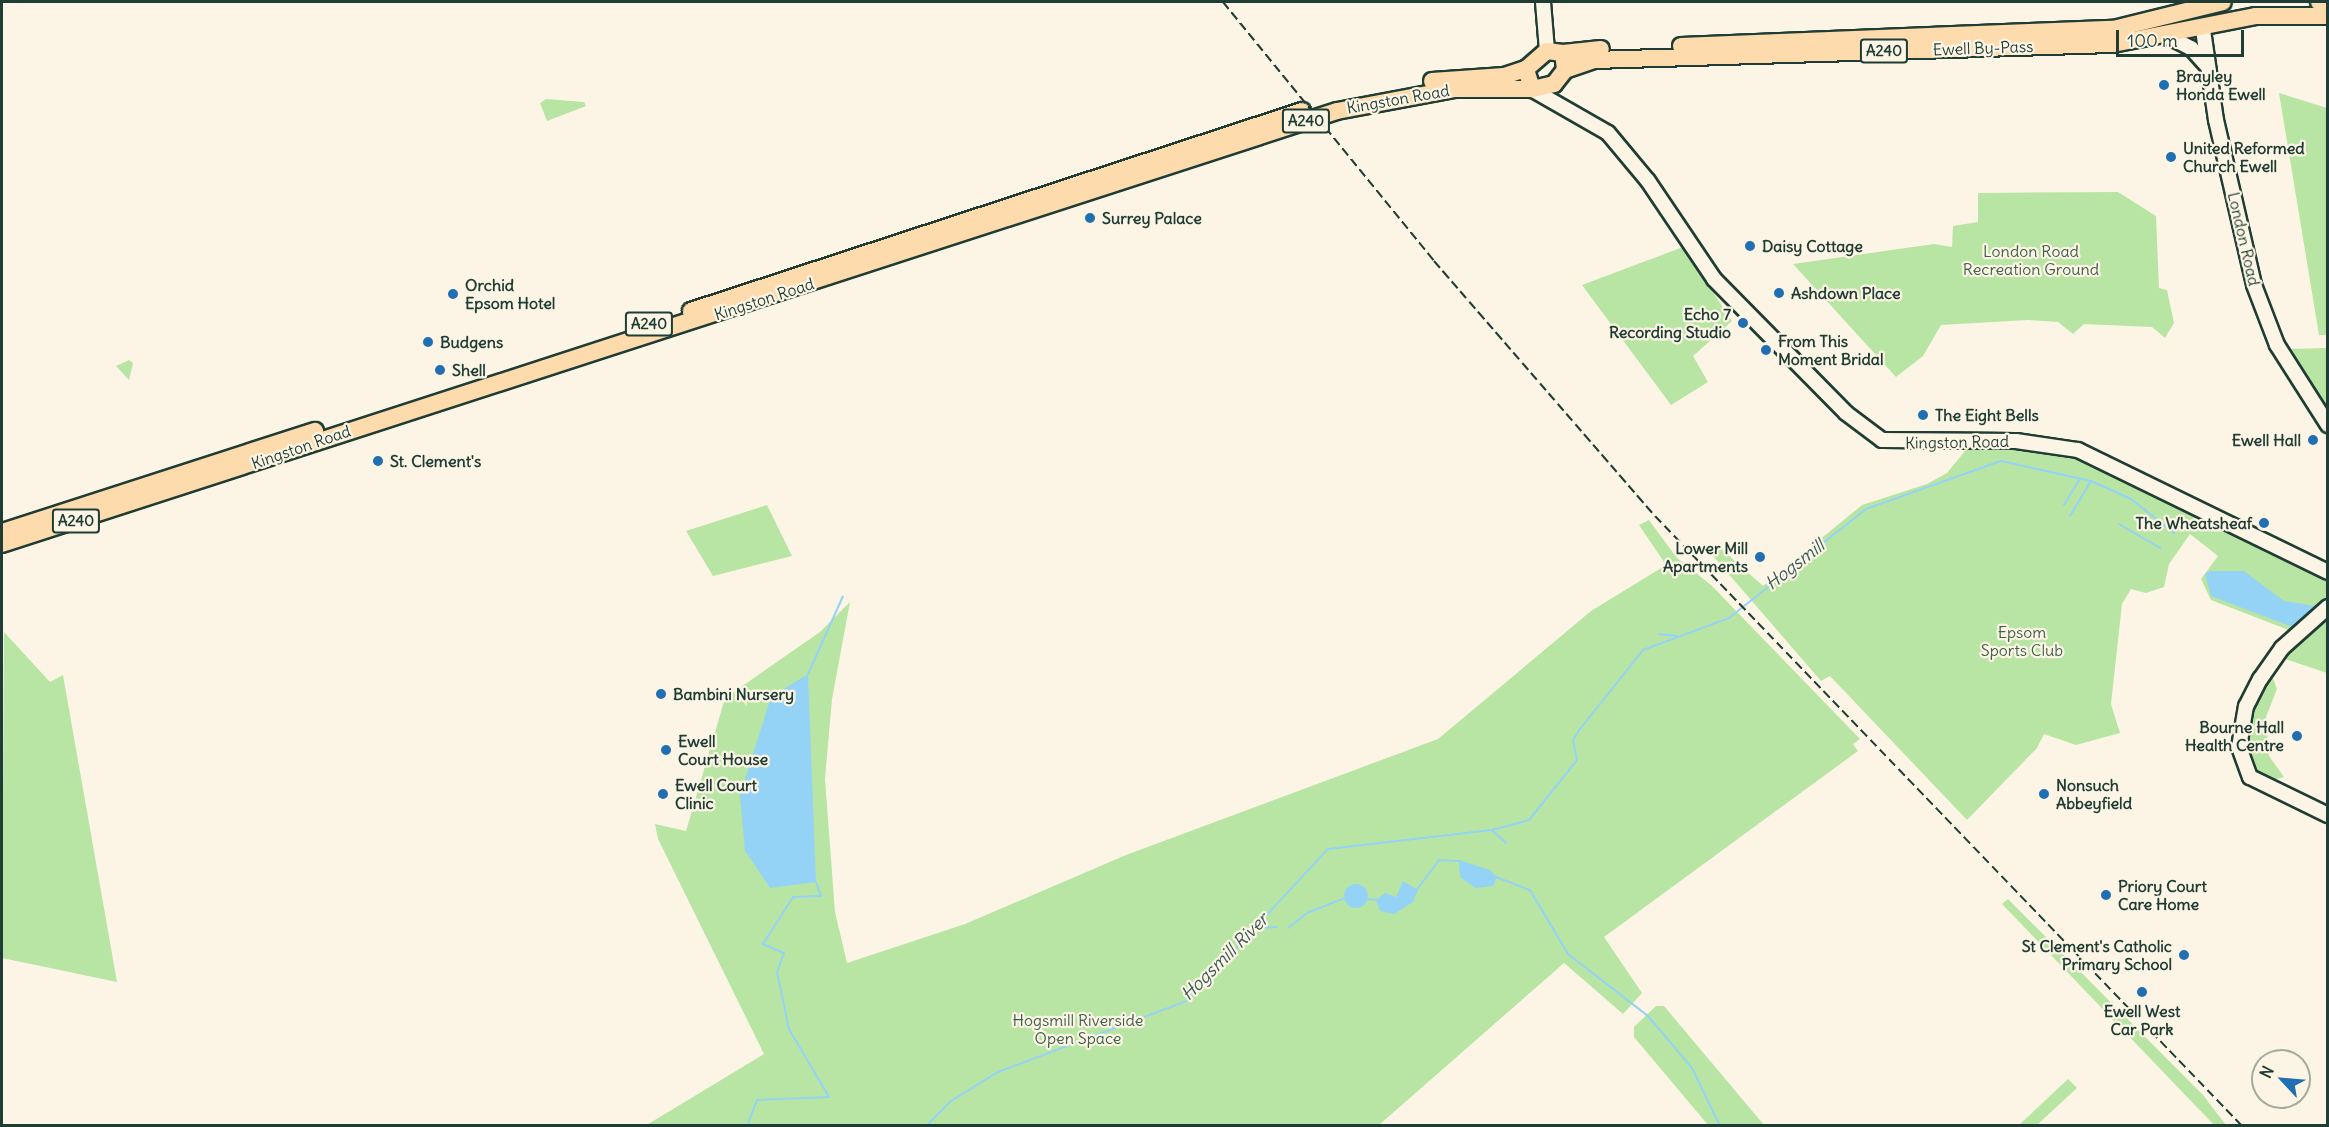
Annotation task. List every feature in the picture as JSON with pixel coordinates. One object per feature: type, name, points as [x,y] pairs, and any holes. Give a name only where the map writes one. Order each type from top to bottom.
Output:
[{"type":"highway","name":"Ewell By-Pass","points":[[1559,63],[2137,26],[2199,5],[2223,2]]},
{"type":"highway","points":[[2319,2],[2328,4]]},
{"type":"highway","points":[[2199,5],[2208,17],[2251,8],[2291,12]]},
{"type":"highway","name":"London Road","points":[[2199,5],[2203,30]]},
{"type":"highway","name":"Ewell By-Pass","points":[[1559,63],[1592,60],[2114,44],[2169,37],[2291,12],[2328,16]]},
{"type":"highway","points":[[2137,26],[2155,30],[2190,23],[2203,30]]},
{"type":"highway","points":[[1559,63],[1533,90],[1526,69],[1559,63]]},
{"type":"highway","name":"Kingston Road","points":[[2,532],[1325,104],[1394,86],[1526,69]]},
{"type":"highway","name":"Kingston Road","points":[[2,544],[1337,111],[1455,89],[1533,90]]},
{"type":"street","points":[[1543,2],[1559,63],[1562,105]]},
{"type":"street","name":"London Road","points":[[2203,30],[2208,67],[2254,285],[2277,345],[2328,424]]},
{"type":"street","points":[[2169,37],[2191,48],[2208,67]]},
{"type":"street","name":"Kingston Road","points":[[1533,90],[1562,105],[1614,139],[1714,279],[1846,413],[1882,440],[2016,441],[2078,450],[2328,572]]},
{"type":"street","points":[[2328,607],[2282,648],[2260,679],[2246,706],[2239,747],[2250,777],[2328,815]]},
{"type":"green space","points":[[2279,93],[2327,108],[2327,335],[2319,335]]},
{"type":"green space","points":[[546,99],[584,102],[586,106],[547,121],[540,103]]},
{"type":"green space","name":"London Road Recreation Ground","points":[[2118,192],[2156,216],[2159,288],[2167,290],[2174,323],[2165,338],[2152,327],[2084,324],[2073,334],[2058,322],[2028,320],[1941,325],[1923,356],[1896,377],[1793,264],[1934,244],[1952,247],[1953,226],[1978,222],[1978,193]]},
{"type":"green space","points":[[1683,247],[1732,321],[1693,356],[1708,382],[1671,405],[1582,285]]},
{"type":"green space","points":[[2327,348],[2327,410],[2288,349]]},
{"type":"green space","points":[[129,360],[133,363],[129,380],[116,366]]},
{"type":"green space","name":"Epsom Sports Club","points":[[1970,445],[2053,449],[2202,513],[2327,579],[2327,599],[2291,631],[2211,600],[2201,579],[2218,556],[2190,534],[2169,564],[2164,587],[2146,593],[2131,589],[2122,604],[2111,704],[2120,733],[2076,745],[2044,734],[2037,748],[1967,820],[1830,676],[1821,681],[1707,549],[1716,544],[1763,586],[1862,505],[1927,484],[1947,473]]},
{"type":"green space","points":[[767,505],[792,556],[713,576],[686,531]]},
{"type":"green space","name":"Hogsmill Riverside Open Space","points":[[1649,520],[1677,558],[1711,585],[1860,739],[1853,744],[1858,751],[1604,937],[1642,993],[1623,1014],[1564,963],[1379,1125],[645,1126],[764,1054],[658,839],[655,824],[686,831],[725,698],[820,632],[850,602],[832,699],[825,779],[835,912],[847,963],[965,924],[1126,855],[1438,739],[1591,611],[1666,565],[1639,525]]},
{"type":"green space","points":[[2327,620],[2327,673],[2282,658],[2320,621]]},
{"type":"green space","points":[[4,632],[50,682],[63,675],[117,982],[2,958]]},
{"type":"green space","points":[[2271,673],[2277,689],[2266,717],[2269,756],[2284,777],[2270,781],[2258,776],[2243,752],[2245,720]]},
{"type":"green space","points":[[2008,899],[2203,1095],[2226,1125],[2214,1125],[2002,904]]},
{"type":"green space","points":[[1656,1006],[1664,1006],[1764,1125],[1708,1125],[1634,1037],[1634,1027]]},
{"type":"green space","points":[[2068,1079],[2077,1088],[2037,1125],[2019,1125]]},
{"type":"water","points":[[2210,571],[2244,571],[2284,601],[2320,607],[2295,628],[2211,596],[2205,574]]},
{"type":"water","points":[[808,674],[816,882],[770,888],[745,851],[740,795],[771,697]]},
{"type":"water","points":[[1459,860],[1490,870],[1497,877],[1493,886],[1475,888],[1460,877]]},
{"type":"water","points":[[1403,881],[1418,890],[1413,902],[1394,914],[1380,911],[1376,900],[1385,893],[1396,897]]},
{"type":"water","points":[[1356,884],[1365,887],[1368,896],[1365,905],[1356,908],[1347,905],[1344,896],[1347,887]]},
{"type":"waterway","name":"Hogsmill","points":[[926,1126],[951,1101],[998,1072],[1187,1001],[1328,849],[1492,830],[1529,820],[1577,760],[1573,740],[1580,729],[1643,650],[1729,618],[1866,509],[2001,461],[2091,481],[2131,499],[2174,533]]},
{"type":"waterway","points":[[2064,505],[2080,478]]},
{"type":"waterway","points":[[2070,516],[2091,481]]},
{"type":"waterway","points":[[2119,524],[2160,548]]},
{"type":"waterway","points":[[808,674],[843,596]]},
{"type":"waterway","points":[[1659,634],[1677,636]]},
{"type":"waterway","points":[[1492,830],[1506,843]]},
{"type":"waterway","name":"Hogsmill River","points":[[1415,892],[1439,860],[1461,861]]},
{"type":"waterway","name":"Hogsmill River","points":[[1496,877],[1530,890],[1568,954],[1648,1016],[1692,1068],[1720,1126]]},
{"type":"waterway","points":[[747,1126],[757,1100],[829,1097],[789,1029],[777,972],[784,953],[763,944],[793,897],[821,896],[816,882]]},
{"type":"waterway","name":"Hogsmill River","points":[[1288,928],[1307,913],[1345,898]]},
{"type":"waterway","name":"Hogsmill River","points":[[1365,899],[1378,900]]},
{"type":"waterway","points":[[1259,928],[1277,927]]},
{"type":"railway","points":[[1223,2],[1434,261],[1655,516],[2242,1126]]},
{"type":"place","name":"Brayley Honda Ewell","points":[[2164,85]]},
{"type":"place","name":"United Reformed Church Ewell","points":[[2171,157]]},
{"type":"place","name":"Surrey Palace","points":[[1090,218]]},
{"type":"place","name":"Daisy Cottage","points":[[1750,246]]},
{"type":"place","name":"Ashdown Place","points":[[1779,293]]},
{"type":"place","name":"Orchid Epsom Hotel","points":[[453,294]]},
{"type":"place","name":"Echo 7 Recording Studio","points":[[1743,323]]},
{"type":"place","name":"Budgens","points":[[428,342]]},
{"type":"place","name":"From This Moment Bridal","points":[[1766,350]]},
{"type":"place","name":"Shell","points":[[440,370]]},
{"type":"place","name":"The Eight Bells","points":[[1923,415]]},
{"type":"place","name":"Ewell Hall","points":[[2313,440]]},
{"type":"place","name":"St. Clement's","points":[[378,461]]},
{"type":"place","name":"The Wheatsheaf","points":[[2264,523]]},
{"type":"place","name":"Lower Mill Apartments","points":[[1760,557]]},
{"type":"place","name":"Bambini Nursery","points":[[661,694]]},
{"type":"place","name":"Bourne Hall Health Centre","points":[[2297,736]]},
{"type":"place","name":"Ewell Court House","points":[[666,750]]},
{"type":"place","name":"Ewell Court Clinic","points":[[663,794]]},
{"type":"place","name":"Nonsuch Abbeyfield","points":[[2044,794]]},
{"type":"place","name":"Priory Court Care Home","points":[[2106,895]]},
{"type":"place","name":"St Clement's Catholic Primary School","points":[[2184,955]]},
{"type":"place","name":"Ewell West Car Park","points":[[2142,992]]}]
